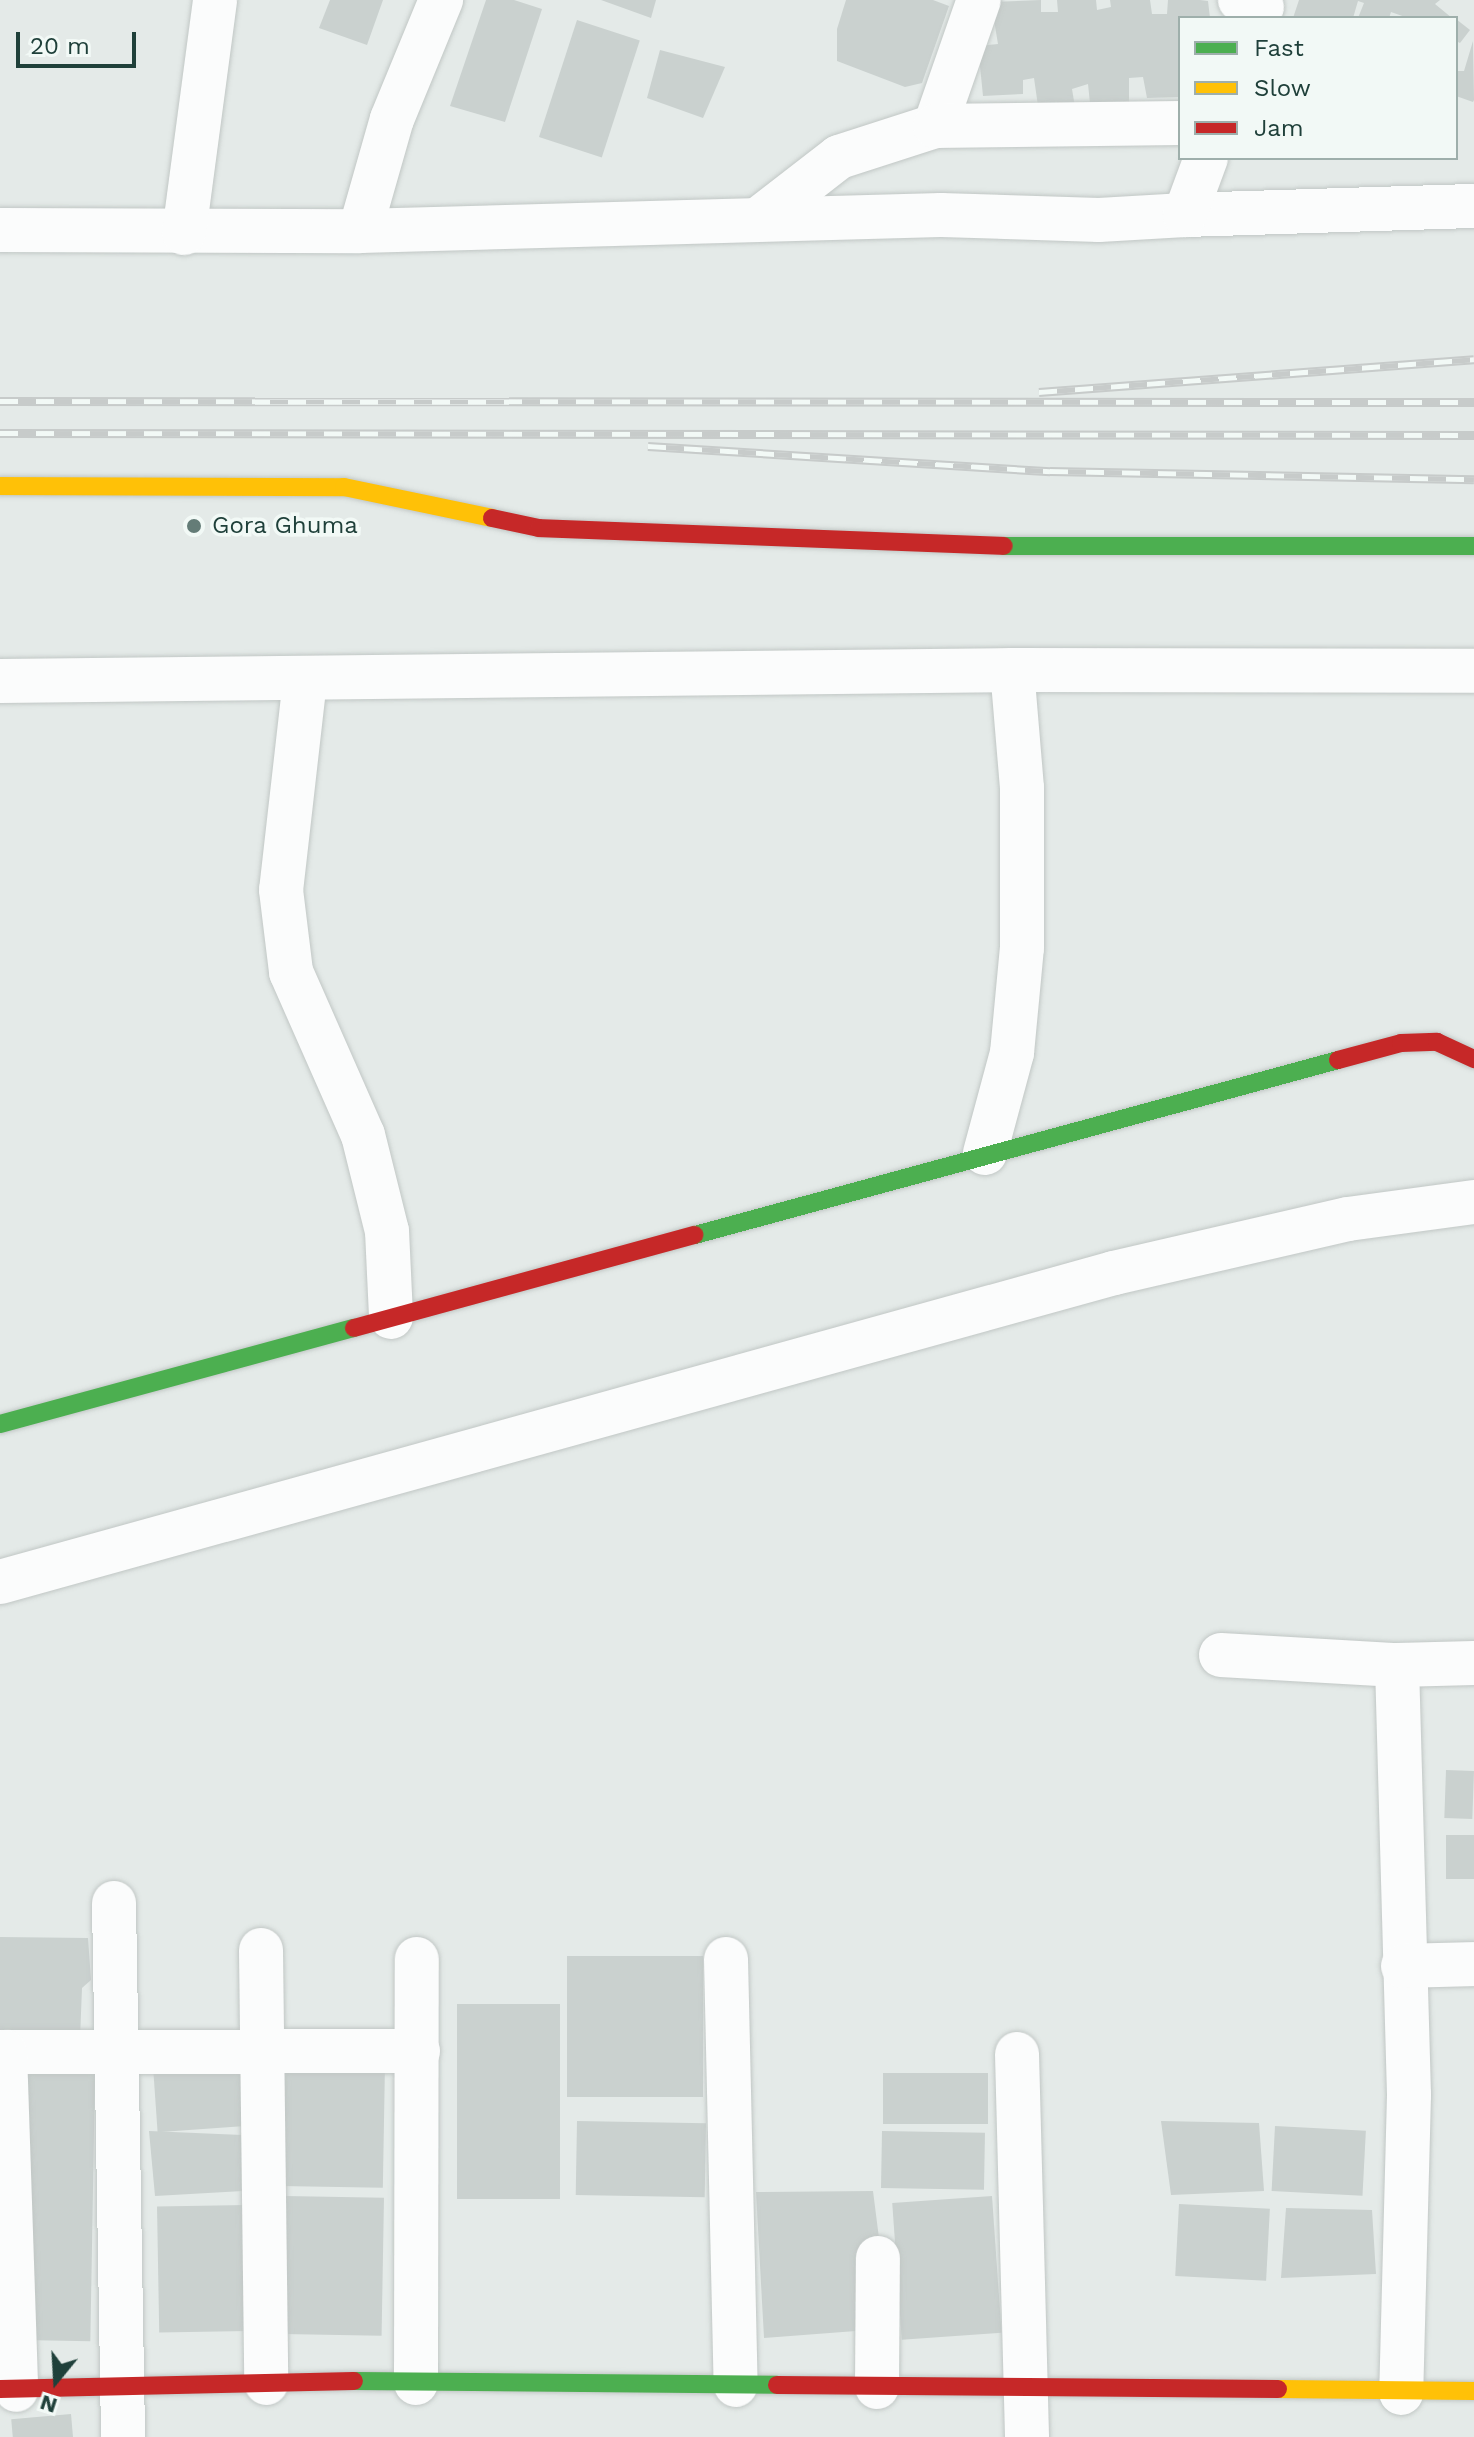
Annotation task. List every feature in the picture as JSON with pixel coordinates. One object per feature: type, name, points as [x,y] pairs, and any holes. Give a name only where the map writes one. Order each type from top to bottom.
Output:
[{"type":"street","points":[[184,233],[215,0]]},
{"type":"street","points":[[360,231],[392,119],[441,0]]},
{"type":"street","points":[[935,126],[979,0]]},
{"type":"street","points":[[759,219],[839,157],[935,126],[1178,123]]},
{"type":"street","points":[[1185,215],[1205,160]]},
{"type":"street","points":[[0,230],[184,233],[360,231],[941,215],[1099,220],[1474,206]]},
{"type":"street","points":[[0,486],[344,487],[539,528],[1048,548],[1474,546]]},
{"type":"street","points":[[0,681],[1012,670],[1474,671]]},
{"type":"street","points":[[985,1153],[1012,1053],[1022,948],[1022,788],[1012,670]]},
{"type":"street","points":[[305,680],[281,890],[291,972],[363,1135],[387,1231],[391,1317]]},
{"type":"street","points":[[0,1424],[985,1153],[1401,1043],[1437,1042],[1474,1059]]},
{"type":"street","points":[[0,1582],[1114,1273],[1348,1219],[1474,1202]]},
{"type":"street","points":[[1221,1655],[1397,1665],[1474,1663]]},
{"type":"street","points":[[1397,1665],[1409,2095],[1401,2393]]},
{"type":"street","points":[[114,1903],[123,2437]]},
{"type":"street","points":[[261,1950],[266,2383]]},
{"type":"street","points":[[416,2383],[417,1959]]},
{"type":"street","points":[[726,1959],[736,2385]]},
{"type":"street","points":[[1403,1966],[1474,1964]]},
{"type":"street","points":[[418,2051],[117,2049],[2,2052],[8,2389],[416,2383],[1401,2393],[1474,2391]]},
{"type":"street","points":[[1017,2054],[1027,2437]]},
{"type":"street","points":[[877,2387],[878,2258]]},
{"type":"building","points":[[330,0],[383,0],[367,45],[319,28]]},
{"type":"building","points":[[486,0],[514,0],[542,9],[505,122],[450,106]]},
{"type":"building","points":[[601,0],[656,0],[651,18]]},
{"type":"building","points":[[846,0],[933,0],[949,6],[922,83],[905,87],[837,61],[837,29]]},
{"type":"building","points":[[1041,0],[1041,12],[1058,12],[1057,0],[1096,0],[1097,10],[1111,7],[1110,0],[1150,0],[1152,14],[1167,14],[1168,0],[1200,0],[1208,1],[1210,16],[1178,16],[1178,97],[1147,98],[1143,77],[1129,78],[1129,109],[1091,113],[1088,84],[1072,89],[1075,107],[1038,106],[1034,78],[1023,80],[1023,94],[983,96],[978,46],[998,44],[991,2]]},
{"type":"building","points":[[1299,0],[1440,0],[1435,4],[1450,16],[1402,16],[1391,12],[1390,16],[1359,16],[1364,3],[1358,1],[1354,16],[1294,16]]},
{"type":"building","points":[[577,20],[640,40],[602,157],[539,137]]},
{"type":"building","points":[[1458,21],[1470,30],[1458,42]]},
{"type":"building","points":[[1473,41],[1473,102],[1458,97],[1458,71],[1464,71]]},
{"type":"building","points":[[660,50],[725,67],[703,118],[647,98]]},
{"type":"building","points":[[1446,1770],[1474,1771],[1472,1819],[1444,1818]]},
{"type":"building","points":[[1446,1835],[1474,1835],[1474,1879],[1446,1879]]},
{"type":"building","points":[[0,1937],[88,1938],[91,1980],[82,1988],[80,2039],[0,2041]]},
{"type":"building","points":[[567,1956],[703,1956],[703,2097],[567,2097]]},
{"type":"building","points":[[457,2004],[560,2004],[560,2199],[457,2199]]},
{"type":"building","points":[[244,2063],[248,2126],[158,2132],[153,2069]]},
{"type":"building","points":[[282,2063],[385,2065],[383,2188],[280,2186]]},
{"type":"building","points":[[27,2073],[95,2074],[90,2341],[22,2340]]},
{"type":"building","points":[[883,2073],[988,2073],[988,2124],[883,2124]]},
{"type":"building","points":[[577,2121],[706,2123],[705,2197],[576,2195]]},
{"type":"building","points":[[1161,2121],[1259,2123],[1264,2191],[1171,2195]]},
{"type":"building","points":[[1275,2126],[1366,2131],[1362,2196],[1272,2191]]},
{"type":"building","points":[[149,2131],[242,2135],[243,2191],[155,2196]]},
{"type":"building","points":[[882,2131],[985,2133],[984,2190],[881,2188]]},
{"type":"building","points":[[873,2191],[880,2246],[861,2244],[869,2330],[764,2338],[756,2192]]},
{"type":"building","points":[[285,2196],[384,2198],[382,2336],[283,2334]]},
{"type":"building","points":[[992,2196],[1002,2333],[902,2340],[892,2203]]},
{"type":"building","points":[[1179,2204],[1270,2209],[1266,2281],[1175,2276]]},
{"type":"building","points":[[246,2205],[248,2331],[159,2333],[157,2207]]},
{"type":"building","points":[[1286,2208],[1372,2210],[1376,2274],[1281,2278]]},
{"type":"building","points":[[71,2414],[73,2437],[13,2437],[11,2419]]},
{"type":"railway","points":[[1039,392],[1474,359]]},
{"type":"railway","points":[[0,401],[1474,402]]},
{"type":"railway","points":[[0,433],[1474,435]]},
{"type":"railway","points":[[648,446],[1050,471],[1474,479]]},
{"type":"traffic: fast","points":[[1004,546],[1474,546]]},
{"type":"traffic: fast","points":[[695,1235],[1338,1060]]},
{"type":"traffic: fast","points":[[0,1424],[354,1328]]},
{"type":"traffic: fast","points":[[354,2381],[777,2385]]},
{"type":"traffic: slow","points":[[0,486],[344,487],[492,518]]},
{"type":"traffic: slow","points":[[1278,2389],[1474,2391]]},
{"type":"traffic: jam","points":[[492,518],[539,528],[1004,546]]},
{"type":"traffic: jam","points":[[1338,1060],[1401,1043],[1437,1042],[1474,1059]]},
{"type":"traffic: jam","points":[[354,1328],[695,1235]]},
{"type":"traffic: jam","points":[[0,2389],[354,2381]]},
{"type":"traffic: jam","points":[[777,2385],[1278,2389]]},
{"type":"place","name":"Gora Ghuma","points":[[194,526]]}]
